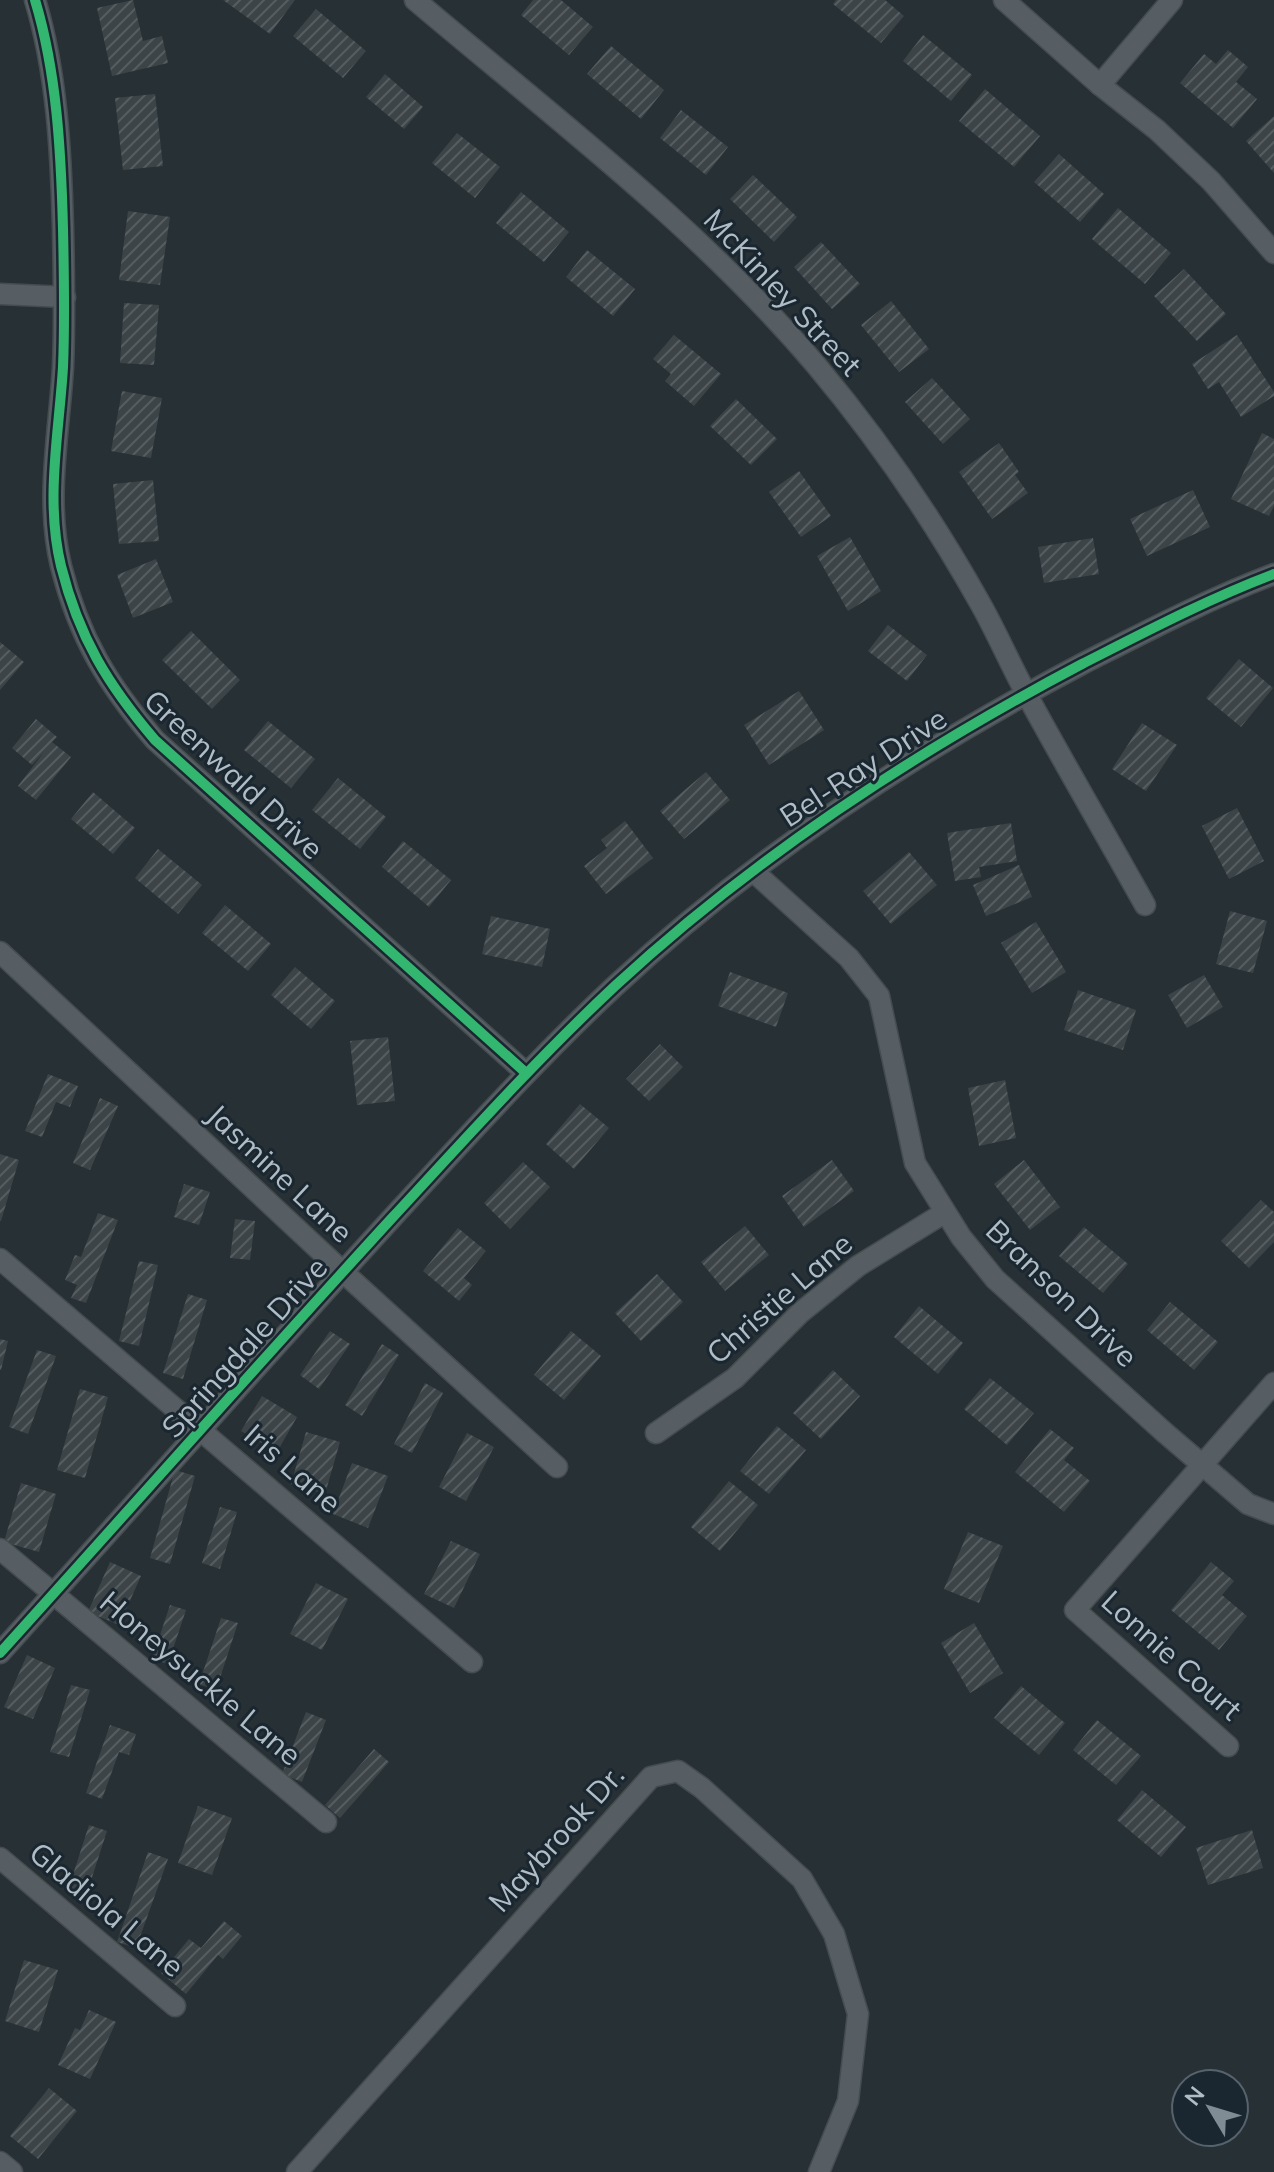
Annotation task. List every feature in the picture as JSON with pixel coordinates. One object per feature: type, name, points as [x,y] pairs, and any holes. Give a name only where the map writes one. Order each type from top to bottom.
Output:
[{"type":"street","name":"Greenwald Drive","points":[[35,0],[54,88],[62,176],[65,297],[53,513],[60,564],[74,612],[92,653],[112,686],[155,740],[526,1073]]},
{"type":"street","name":"McKinley Street","points":[[415,0],[690,233],[806,354],[881,449],[926,514],[980,604],[1026,694],[1145,905]]},
{"type":"street","points":[[1004,0],[1100,85],[1157,130],[1211,181],[1274,253]]},
{"type":"street","points":[[1100,85],[1172,0]]},
{"type":"street","points":[[0,294],[65,297]]},
{"type":"street","name":"Bel-Ray Drive","points":[[526,1073],[616,985],[753,871],[876,783],[1026,694],[1141,634],[1274,574]]},
{"type":"street","name":"Branson Drive","points":[[753,871],[849,958],[879,996],[915,1163],[944,1213],[995,1279],[1248,1504],[1274,1514]]},
{"type":"street","name":"Jasmine Lane","points":[[0,952],[557,1467]]},
{"type":"street","name":"Springdale Drive","points":[[0,1653],[526,1073]]},
{"type":"street","name":"Christie Lane","points":[[656,1433],[735,1378],[800,1313],[858,1266],[944,1213]]},
{"type":"street","name":"Iris Lane","points":[[0,1259],[472,1662]]},
{"type":"street","points":[[1203,1465],[1274,1383]]},
{"type":"street","name":"Lonnie Court","points":[[1203,1465],[1075,1610],[1228,1746]]},
{"type":"street","name":"Honeysuckle Lane","points":[[0,1549],[326,1822]]},
{"type":"street","name":"Maybrook Dr.","points":[[297,2172],[651,1777],[678,1771],[702,1788],[802,1879],[834,1934],[858,2014],[848,2101],[819,2172]]},
{"type":"street","name":"Gladiola Lane","points":[[0,1858],[175,2006]]},
{"type":"street","points":[[0,2162],[12,2172]]},
{"type":"building","points":[[133,0],[143,41],[162,36],[168,63],[112,76],[97,8]]},
{"type":"building","points":[[223,0],[295,0],[270,34]]},
{"type":"building","points":[[533,0],[561,0],[593,27],[569,55],[521,15]]},
{"type":"building","points":[[836,0],[885,0],[904,16],[881,43],[833,4]]},
{"type":"building","points":[[316,9],[366,51],[343,78],[293,36]]},
{"type":"building","points":[[923,35],[972,75],[951,101],[903,61]]},
{"type":"building","points":[[611,46],[664,90],[641,119],[587,74]]},
{"type":"building","points":[[1228,50],[1248,67],[1236,82],[1257,99],[1233,128],[1180,83],[1204,54],[1216,64]]},
{"type":"building","points":[[385,74],[423,107],[404,129],[366,97]]},
{"type":"building","points":[[985,89],[1040,136],[1014,167],[959,121]]},
{"type":"building","points":[[155,94],[163,166],[123,170],[115,98]]},
{"type":"building","points":[[681,110],[728,147],[706,175],[660,138]]},
{"type":"building","points":[[1274,116],[1274,173],[1246,141]]},
{"type":"building","points":[[457,133],[500,167],[475,198],[432,163]]},
{"type":"building","points":[[1059,154],[1104,194],[1080,222],[1034,182]]},
{"type":"building","points":[[753,175],[797,217],[774,242],[730,199]]},
{"type":"building","points":[[521,192],[569,232],[544,262],[496,223]]},
{"type":"building","points":[[1118,208],[1171,253],[1145,284],[1092,239]]},
{"type":"building","points":[[128,211],[170,217],[160,285],[119,280]]},
{"type":"building","points":[[821,242],[860,284],[832,309],[794,267]]},
{"type":"building","points":[[587,250],[635,289],[613,316],[566,277]]},
{"type":"building","points":[[1184,269],[1226,314],[1197,341],[1154,296]]},
{"type":"building","points":[[891,301],[929,349],[899,372],[861,325]]},
{"type":"building","points":[[124,303],[159,305],[154,365],[120,363]]},
{"type":"building","points":[[674,335],[721,374],[694,406],[665,381],[671,374],[653,359]]},
{"type":"building","points":[[1237,335],[1274,392],[1274,396],[1241,417],[1219,382],[1208,389],[1192,364]]},
{"type":"building","points":[[932,378],[970,419],[943,444],[905,402]]},
{"type":"building","points":[[122,391],[162,398],[151,458],[111,451]]},
{"type":"building","points":[[736,399],[777,439],[751,465],[710,426]]},
{"type":"building","points":[[1262,433],[1274,439],[1274,506],[1269,516],[1231,499]]},
{"type":"building","points":[[999,443],[1019,472],[1015,475],[1028,493],[992,519],[959,472]]},
{"type":"building","points":[[799,471],[831,516],[801,537],[769,492]]},
{"type":"building","points":[[153,480],[159,541],[119,544],[113,484]]},
{"type":"building","points":[[1193,490],[1210,527],[1147,556],[1130,519]]},
{"type":"building","points":[[850,537],[881,591],[848,611],[817,556]]},
{"type":"building","points":[[1093,538],[1099,574],[1044,583],[1038,547]]},
{"type":"building","points":[[156,559],[173,602],[133,618],[117,575]]},
{"type":"building","points":[[888,625],[927,655],[907,681],[868,651]]},
{"type":"building","points":[[191,631],[240,680],[212,709],[162,660]]},
{"type":"building","points":[[0,642],[24,662],[0,690]]},
{"type":"building","points":[[1239,659],[1273,688],[1241,727],[1206,698]]},
{"type":"building","points":[[799,691],[824,730],[769,765],[744,725]]},
{"type":"building","points":[[36,719],[57,737],[52,742],[71,757],[36,800],[18,786],[44,752],[32,765],[12,748]]},
{"type":"building","points":[[268,721],[315,759],[291,788],[244,750]]},
{"type":"building","points":[[1142,723],[1177,745],[1146,791],[1112,769]]},
{"type":"building","points":[[706,772],[730,800],[684,839],[660,811]]},
{"type":"building","points":[[338,778],[386,817],[360,849],[312,810]]},
{"type":"building","points":[[93,792],[135,828],[113,854],[71,819]]},
{"type":"building","points":[[1237,808],[1264,861],[1229,879],[1202,826]]},
{"type":"building","points":[[625,821],[653,858],[606,894],[584,866],[607,848],[601,840]]},
{"type":"building","points":[[1011,823],[1017,861],[979,867],[981,877],[955,881],[947,833]]},
{"type":"building","points":[[403,841],[451,880],[429,907],[382,867]]},
{"type":"building","points":[[158,849],[202,885],[178,914],[135,878]]},
{"type":"building","points":[[909,852],[937,885],[891,924],[863,891]]},
{"type":"building","points":[[1019,865],[1032,897],[986,916],[973,885]]},
{"type":"building","points":[[225,905],[271,944],[248,971],[202,933]]},
{"type":"building","points":[[1230,911],[1267,921],[1253,973],[1216,964]]},
{"type":"building","points":[[491,916],[550,929],[542,967],[482,954]]},
{"type":"building","points":[[1036,922],[1066,972],[1032,993],[1001,943]]},
{"type":"building","points":[[295,967],[335,1001],[311,1029],[271,995]]},
{"type":"building","points":[[730,972],[788,993],[776,1027],[718,1006]]},
{"type":"building","points":[[1204,975],[1223,1007],[1187,1028],[1168,995]]},
{"type":"building","points":[[1078,990],[1136,1010],[1123,1050],[1064,1030]]},
{"type":"building","points":[[388,1037],[395,1101],[357,1105],[350,1041]]},
{"type":"building","points":[[660,1044],[683,1067],[649,1101],[626,1079]]},
{"type":"building","points":[[48,1074],[78,1086],[70,1107],[56,1102],[42,1137],[25,1131]]},
{"type":"building","points":[[1005,1080],[1016,1138],[979,1146],[968,1088]]},
{"type":"building","points":[[100,1098],[118,1106],[90,1170],[73,1163]]},
{"type":"building","points":[[580,1104],[609,1128],[574,1169],[546,1144]]},
{"type":"building","points":[[0,1154],[19,1160],[1,1221],[0,1221]]},
{"type":"building","points":[[832,1160],[854,1191],[804,1227],[782,1196]]},
{"type":"building","points":[[1024,1160],[1060,1207],[1030,1230],[994,1184]]},
{"type":"building","points":[[523,1162],[550,1187],[510,1229],[484,1203]]},
{"type":"building","points":[[184,1184],[210,1192],[199,1225],[174,1217]]},
{"type":"building","points":[[1261,1200],[1274,1212],[1274,1242],[1249,1268],[1221,1241]]},
{"type":"building","points":[[98,1213],[118,1220],[86,1303],[71,1298],[77,1285],[65,1280],[75,1255],[81,1257]]},
{"type":"building","points":[[235,1219],[255,1221],[250,1260],[230,1258]]},
{"type":"building","points":[[745,1226],[769,1255],[725,1291],[701,1262]]},
{"type":"building","points":[[1084,1227],[1128,1264],[1103,1293],[1059,1256]]},
{"type":"building","points":[[458,1228],[486,1251],[464,1278],[472,1285],[459,1301],[423,1271]]},
{"type":"building","points":[[139,1261],[158,1265],[139,1346],[119,1341]]},
{"type":"building","points":[[657,1274],[683,1302],[641,1341],[615,1313]]},
{"type":"building","points":[[188,1294],[207,1300],[183,1379],[163,1373]]},
{"type":"building","points":[[1170,1302],[1218,1342],[1194,1370],[1147,1330]]},
{"type":"building","points":[[919,1306],[963,1343],[938,1374],[894,1337]]},
{"type":"building","points":[[330,1331],[350,1344],[319,1389],[300,1375]]},
{"type":"building","points":[[571,1331],[601,1356],[564,1400],[534,1375]]},
{"type":"building","points":[[0,1339],[8,1341],[1,1370],[0,1370]]},
{"type":"building","points":[[382,1344],[399,1355],[362,1416],[345,1405]]},
{"type":"building","points":[[37,1350],[56,1356],[28,1434],[9,1427]]},
{"type":"building","points":[[833,1370],[860,1396],[821,1439],[793,1413]]},
{"type":"building","points":[[990,1378],[1034,1413],[1007,1445],[964,1409]]},
{"type":"building","points":[[425,1383],[443,1393],[412,1453],[394,1444]]},
{"type":"building","points":[[80,1389],[108,1397],[85,1478],[57,1470]]},
{"type":"building","points":[[262,1396],[297,1417],[277,1452],[241,1431]]},
{"type":"building","points":[[777,1426],[806,1450],[769,1494],[740,1471]]},
{"type":"building","points":[[1050,1429],[1074,1448],[1064,1460],[1090,1481],[1064,1512],[1015,1472]]},
{"type":"building","points":[[306,1432],[340,1442],[325,1494],[291,1484]]},
{"type":"building","points":[[467,1433],[494,1447],[466,1501],[439,1487]]},
{"type":"building","points":[[352,1463],[388,1476],[368,1528],[333,1514]]},
{"type":"building","points":[[175,1470],[195,1476],[170,1564],[150,1558]]},
{"type":"building","points":[[729,1481],[758,1505],[720,1551],[691,1527]]},
{"type":"building","points":[[21,1483],[56,1494],[39,1552],[4,1542]]},
{"type":"building","points":[[220,1507],[237,1512],[220,1569],[202,1563]]},
{"type":"building","points":[[968,1532],[1003,1546],[979,1603],[944,1589]]},
{"type":"building","points":[[451,1541],[480,1554],[454,1608],[424,1594]]},
{"type":"building","points":[[110,1562],[141,1576],[119,1625],[88,1612]]},
{"type":"building","points":[[1211,1562],[1234,1581],[1222,1595],[1247,1616],[1219,1650],[1171,1610]]},
{"type":"building","points":[[316,1583],[348,1599],[322,1650],[290,1634]]},
{"type":"building","points":[[170,1605],[186,1610],[168,1664],[152,1659]]},
{"type":"building","points":[[221,1618],[238,1623],[216,1690],[199,1684]]},
{"type":"building","points":[[974,1623],[1003,1673],[970,1693],[941,1643]]},
{"type":"building","points":[[27,1655],[55,1668],[33,1719],[4,1707]]},
{"type":"building","points":[[71,1685],[90,1690],[69,1757],[50,1752]]},
{"type":"building","points":[[1021,1686],[1065,1723],[1039,1755],[994,1718]]},
{"type":"building","points":[[306,1712],[326,1720],[302,1782],[282,1774]]},
{"type":"building","points":[[1097,1720],[1141,1756],[1116,1785],[1073,1750]]},
{"type":"building","points":[[110,1725],[136,1734],[129,1755],[119,1752],[102,1799],[86,1793]]},
{"type":"building","points":[[374,1749],[389,1762],[340,1818],[325,1805]]},
{"type":"building","points":[[1142,1790],[1186,1827],[1161,1857],[1117,1820]]},
{"type":"building","points":[[198,1806],[232,1818],[212,1875],[178,1863]]},
{"type":"building","points":[[89,1825],[107,1831],[86,1896],[68,1890]]},
{"type":"building","points":[[1252,1830],[1263,1868],[1208,1885],[1196,1848]]},
{"type":"building","points":[[148,1852],[168,1859],[136,1948],[117,1942]]},
{"type":"building","points":[[224,1921],[242,1936],[223,1959],[218,1955],[186,1994],[161,1973],[189,1939],[201,1948]]},
{"type":"building","points":[[24,1960],[58,1970],[39,2032],[5,2021]]},
{"type":"building","points":[[89,2010],[116,2022],[90,2079],[58,2065],[75,2028],[80,2030]]},
{"type":"building","points":[[49,2088],[77,2111],[38,2159],[10,2136]]},
{"type":"cycle path","points":[[35,0],[53,84],[62,199],[64,350],[54,467],[54,516],[61,566],[86,638],[109,680],[155,740],[526,1073]]},
{"type":"cycle path","points":[[0,1653],[474,1129],[586,1014],[668,939],[780,851],[958,733],[1129,640],[1274,574]]}]
